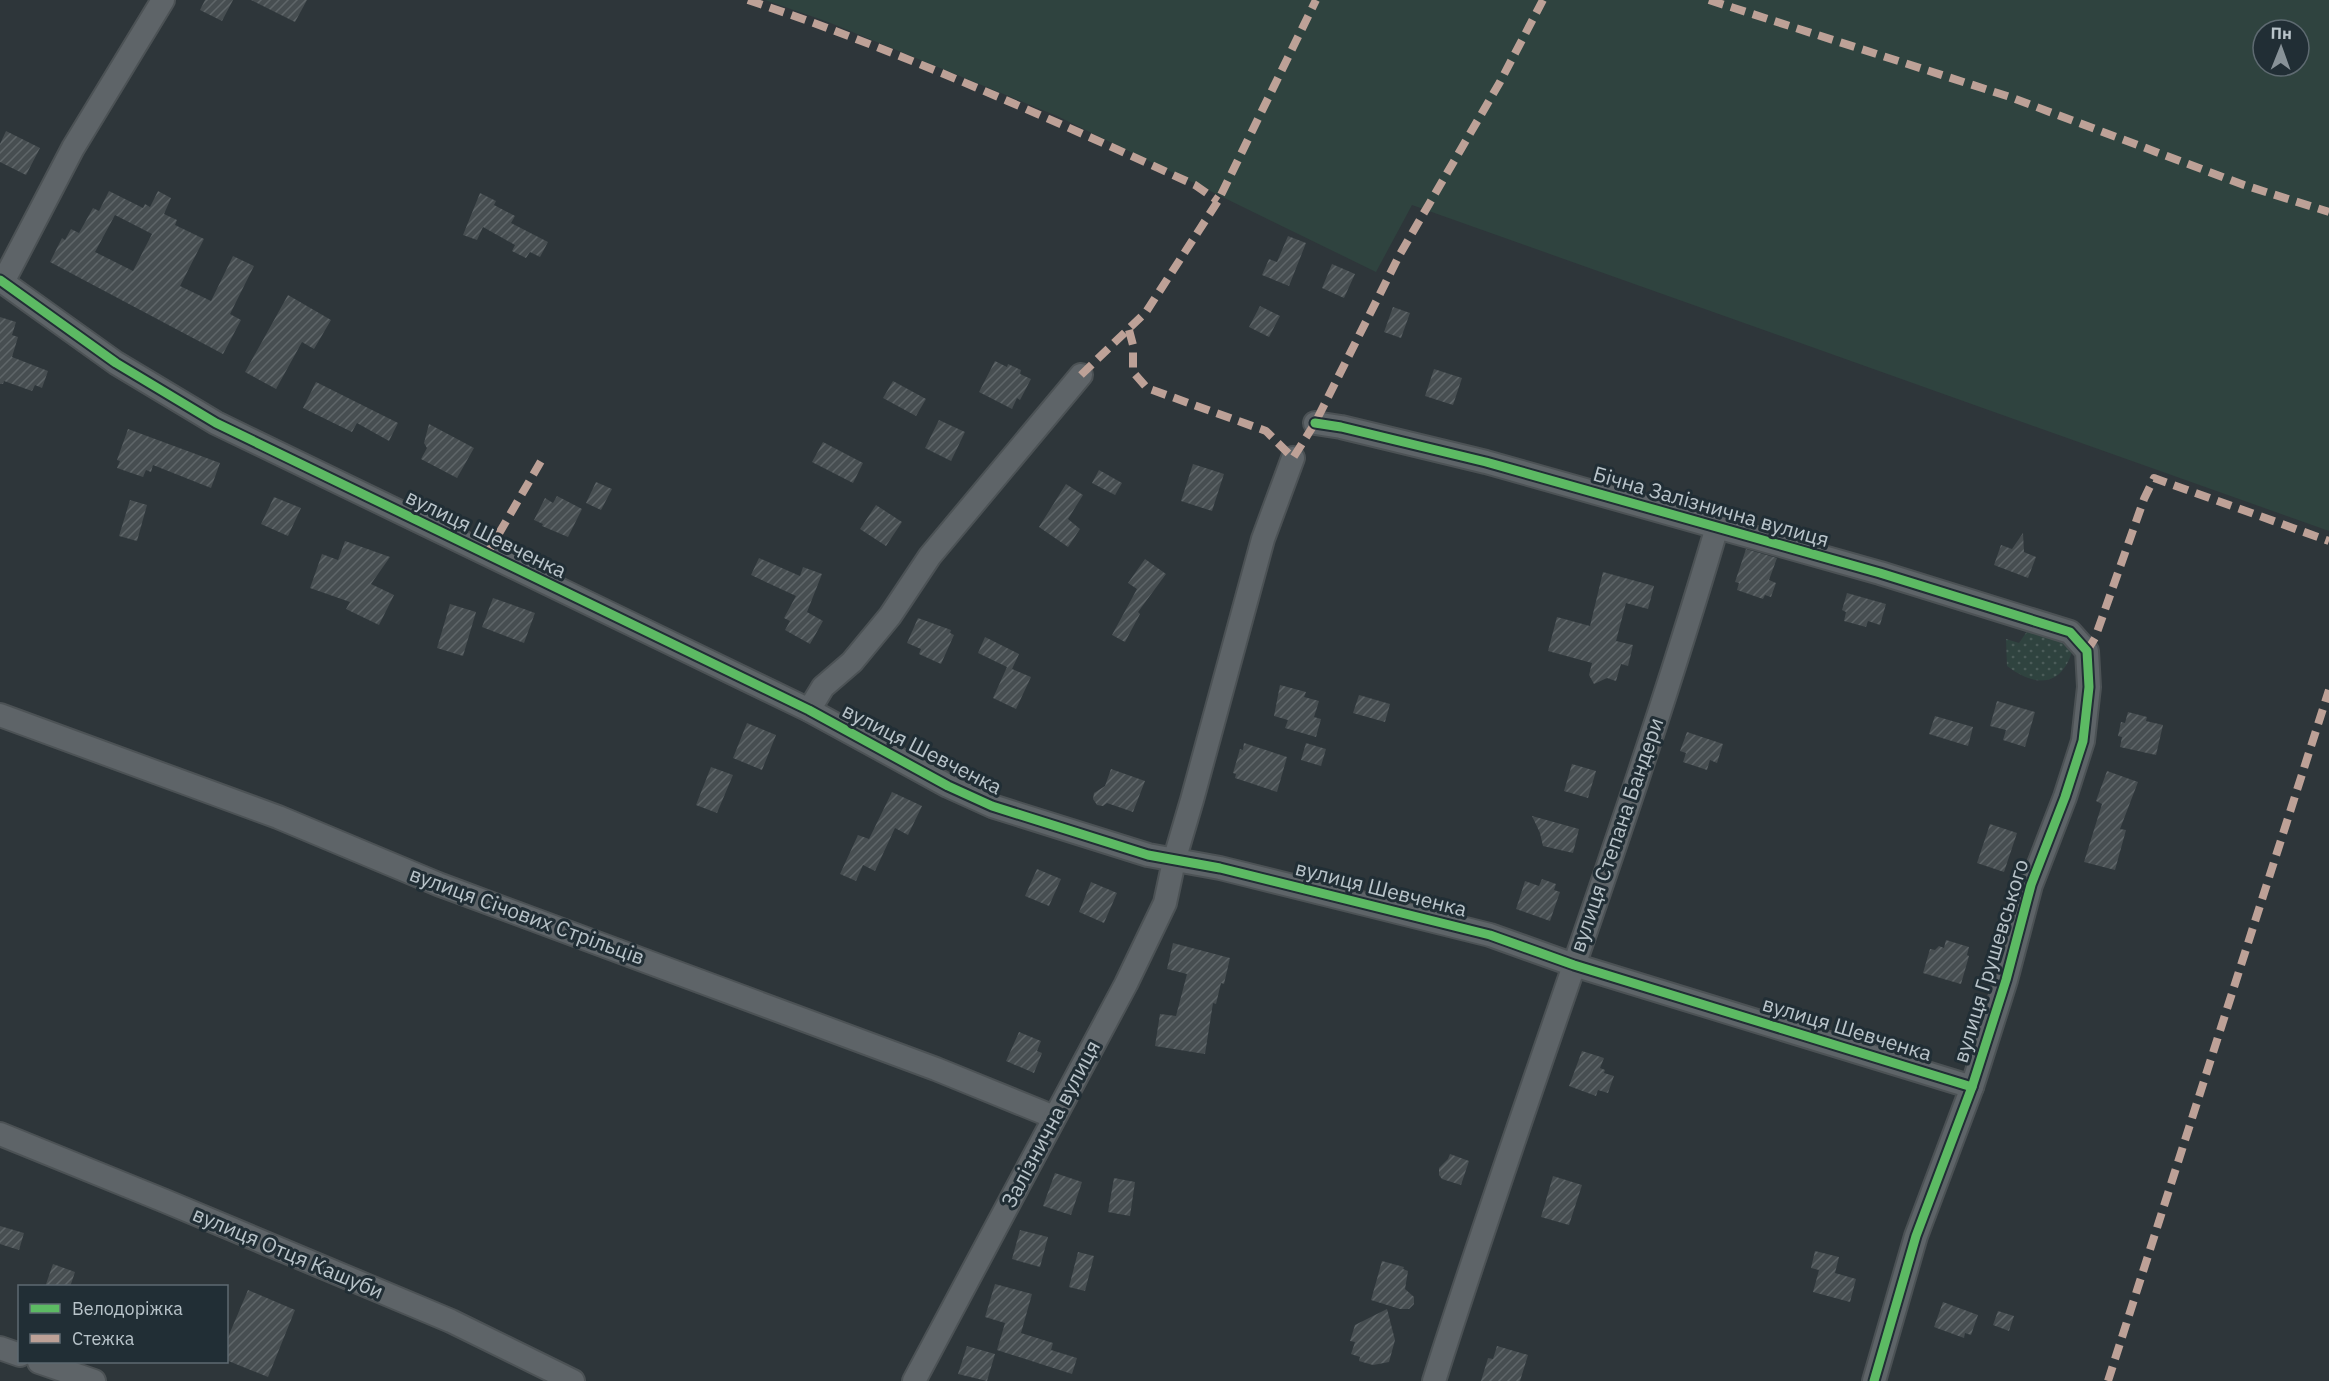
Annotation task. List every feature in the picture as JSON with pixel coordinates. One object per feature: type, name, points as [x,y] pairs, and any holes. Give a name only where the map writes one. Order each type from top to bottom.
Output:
[{"type":"street","points":[[1,281],[73,148],[163,0]]},
{"type":"street","name":"вулиця Шевченка","points":[[1,281],[116,363],[216,423],[809,710],[948,786],[992,806],[1148,855],[1220,868],[1490,934],[1574,965],[1972,1087]]},
{"type":"street","points":[[809,710],[823,687],[852,662],[890,616],[930,556],[1082,375]]},
{"type":"street","name":"Бічна Залізнична вулиця","points":[[1315,423],[1341,427],[1486,462],[1880,573],[2070,632],[2087,651]]},
{"type":"street","name":"Залізнична вулиця","points":[[914,1381],[1125,984],[1165,903],[1173,861],[1263,539],[1293,458]]},
{"type":"street","name":"вулиця Степана Бандери","points":[[1434,1381],[1614,853],[1717,527]]},
{"type":"street","name":"вулиця Грушевського","points":[[1874,1381],[1916,1236],[1972,1087],[2006,980],[2031,885],[2083,741],[2089,687],[2087,651]]},
{"type":"street","name":"вулиця Січових Стрільців","points":[[0,714],[278,818],[438,884],[936,1069],[1054,1117]]},
{"type":"street","name":"вулиця Отця Кашуби","points":[[0,1134],[154,1196],[451,1322],[544,1374],[573,1381]]},
{"type":"street","points":[[0,1348],[18,1354]]},
{"type":"street","points":[[42,1363],[94,1381]]},
{"type":"green space","points":[[765,0],[2329,0],[2329,531],[1412,205],[1376,272],[1057,116],[828,22]]},
{"type":"green space","points":[[2030,627],[2074,644],[2064,668],[2049,679],[2030,678],[2007,666],[2006,639],[2019,643]]},
{"type":"building","points":[[205,0],[233,0],[222,21],[200,10]]},
{"type":"building","points":[[251,0],[307,0],[295,22]]},
{"type":"building","points":[[6,131],[40,148],[26,175],[0,162],[0,144]]},
{"type":"building","points":[[109,191],[143,208],[145,204],[150,207],[158,191],[171,198],[164,214],[177,220],[175,225],[204,239],[180,286],[211,301],[233,256],[254,266],[230,314],[241,320],[223,354],[50,262],[62,238],[65,240],[71,229],[79,233],[93,208],[99,211]],"holes":[[[115,215],[152,234],[133,271],[95,252]]]},
{"type":"building","points":[[480,193],[496,201],[494,205],[515,216],[511,223],[548,242],[540,257],[530,252],[526,258],[512,251],[515,245],[483,227],[477,240],[463,235]]},
{"type":"building","points":[[1288,236],[1306,243],[1289,286],[1262,275],[1269,259],[1277,262]]},
{"type":"building","points":[[1332,264],[1355,274],[1344,298],[1322,288]]},
{"type":"building","points":[[288,295],[331,320],[314,349],[302,342],[276,389],[245,372]]},
{"type":"building","points":[[1260,306],[1280,316],[1269,337],[1249,327]]},
{"type":"building","points":[[1393,307],[1410,313],[1401,338],[1384,332]]},
{"type":"building","points":[[0,317],[16,322],[12,335],[18,337],[12,357],[48,371],[42,388],[35,385],[32,391],[4,381],[0,384]]},
{"type":"building","points":[[995,361],[1021,370],[1020,374],[1031,379],[1020,400],[1017,398],[1012,409],[979,392]]},
{"type":"building","points":[[1434,369],[1462,378],[1453,405],[1425,396]]},
{"type":"building","points":[[893,381],[926,399],[916,416],[883,398]]},
{"type":"building","points":[[316,382],[398,423],[389,441],[357,423],[352,432],[303,408]]},
{"type":"building","points":[[939,420],[965,432],[951,461],[925,448]]},
{"type":"building","points":[[429,424],[474,448],[457,478],[421,459],[427,448],[424,443]]},
{"type":"building","points":[[128,429],[220,463],[211,488],[153,465],[151,472],[146,470],[143,477],[117,468],[120,461],[117,460]]},
{"type":"building","points":[[823,442],[863,463],[853,483],[812,462]]},
{"type":"building","points":[[1193,464],[1224,474],[1212,511],[1181,501]]},
{"type":"building","points":[[1099,470],[1122,483],[1115,495],[1092,483]]},
{"type":"building","points":[[596,482],[612,489],[601,510],[586,503]]},
{"type":"building","points":[[1066,484],[1083,495],[1068,519],[1080,529],[1068,547],[1039,527]]},
{"type":"building","points":[[557,496],[582,509],[568,537],[534,520],[545,498],[553,503]]},
{"type":"building","points":[[274,497],[301,508],[288,536],[261,524]]},
{"type":"building","points":[[130,500],[147,505],[137,541],[119,536]]},
{"type":"building","points":[[876,505],[902,522],[886,546],[860,529]]},
{"type":"building","points":[[2023,533],[2024,552],[2036,557],[2028,578],[1994,565],[2001,545],[2012,549]]},
{"type":"building","points":[[345,541],[390,557],[371,584],[394,595],[379,625],[346,609],[350,602],[310,588],[322,554],[338,560]]},
{"type":"building","points":[[1746,549],[1777,558],[1769,580],[1776,583],[1771,597],[1765,595],[1763,599],[1737,590],[1739,583],[1735,582]]},
{"type":"building","points":[[759,558],[800,576],[803,567],[822,574],[807,612],[823,621],[810,644],[785,630],[790,621],[784,618],[796,596],[751,575]]},
{"type":"building","points":[[1145,559],[1166,574],[1138,612],[1140,614],[1125,642],[1112,635],[1137,589],[1128,583]]},
{"type":"building","points":[[1603,572],[1654,586],[1648,609],[1626,603],[1616,641],[1633,645],[1628,666],[1621,664],[1616,681],[1607,678],[1594,684],[1589,675],[1592,663],[1548,651],[1557,617],[1590,626]]},
{"type":"building","points":[[1847,593],[1886,604],[1880,625],[1868,621],[1866,627],[1844,621],[1846,612],[1842,610]]},
{"type":"building","points":[[493,598],[535,613],[524,643],[482,627]]},
{"type":"building","points":[[450,604],[476,612],[463,656],[437,648]]},
{"type":"building","points":[[918,618],[951,630],[950,633],[954,635],[941,664],[919,654],[921,649],[907,643]]},
{"type":"building","points":[[985,637],[1019,654],[1012,669],[1031,677],[1016,709],[993,698],[1007,667],[978,653]]},
{"type":"building","points":[[1280,685],[1306,692],[1304,697],[1319,701],[1314,717],[1321,719],[1316,737],[1285,728],[1288,720],[1274,716]]},
{"type":"building","points":[[1359,695],[1390,704],[1385,722],[1353,713]]},
{"type":"building","points":[[1997,701],[2035,712],[2025,747],[2003,740],[2006,730],[1990,726]]},
{"type":"building","points":[[2128,712],[2147,717],[2146,721],[2163,725],[2156,755],[2120,747],[2122,737],[2118,736],[2121,722],[2125,723]]},
{"type":"building","points":[[1935,716],[1973,727],[1968,746],[1929,734]]},
{"type":"building","points":[[747,723],[776,735],[762,770],[733,758]]},
{"type":"building","points":[[1687,732],[1723,744],[1717,763],[1710,760],[1707,770],[1683,762],[1686,753],[1680,751]]},
{"type":"building","points":[[1244,743],[1287,757],[1277,792],[1235,778],[1236,774],[1233,773]]},
{"type":"building","points":[[1306,743],[1326,749],[1321,766],[1301,760]]},
{"type":"building","points":[[1572,764],[1596,771],[1588,798],[1564,791]]},
{"type":"building","points":[[711,767],[733,775],[717,813],[696,805]]},
{"type":"building","points":[[1111,769],[1145,781],[1133,812],[1107,803],[1103,806],[1097,805],[1093,799],[1094,793],[1105,786]]},
{"type":"building","points":[[2107,771],[2138,782],[2120,829],[2126,830],[2115,870],[2084,862],[2102,804],[2096,801]]},
{"type":"building","points":[[892,792],[922,806],[908,835],[895,828],[875,871],[863,865],[856,881],[840,874],[858,835],[869,839]]},
{"type":"building","points":[[1532,816],[1579,829],[1573,853],[1543,846]]},
{"type":"building","points":[[1990,824],[2017,833],[2004,872],[1977,863]]},
{"type":"building","points":[[1037,869],[1061,879],[1049,906],[1025,896]]},
{"type":"building","points":[[1542,879],[1556,884],[1554,890],[1560,892],[1550,921],[1516,909],[1525,881],[1539,886]]},
{"type":"building","points":[[1091,882],[1117,893],[1104,923],[1079,912]]},
{"type":"building","points":[[1946,940],[1969,947],[1967,955],[1969,956],[1961,984],[1923,973],[1930,949],[1935,950],[1939,946],[1944,948]]},
{"type":"building","points":[[1173,943],[1230,958],[1224,984],[1221,983],[1216,1004],[1213,1003],[1205,1054],[1155,1046],[1160,1014],[1176,1016],[1187,974],[1167,969]]},
{"type":"building","points":[[1019,1032],[1041,1041],[1037,1051],[1042,1053],[1034,1073],[1006,1061]]},
{"type":"building","points":[[1582,1051],[1604,1058],[1600,1068],[1605,1070],[1604,1073],[1614,1076],[1608,1093],[1598,1090],[1596,1096],[1569,1086]]},
{"type":"building","points":[[1450,1154],[1469,1161],[1461,1185],[1442,1179],[1439,1175],[1439,1168]]},
{"type":"building","points":[[1055,1173],[1082,1182],[1071,1215],[1043,1206]]},
{"type":"building","points":[[1553,1176],[1582,1185],[1569,1225],[1541,1217]]},
{"type":"building","points":[[1114,1178],[1135,1182],[1130,1216],[1108,1212]]},
{"type":"building","points":[[0,1226],[24,1233],[19,1250],[0,1244]]},
{"type":"building","points":[[1020,1230],[1048,1237],[1040,1267],[1012,1259]]},
{"type":"building","points":[[1815,1251],[1839,1257],[1835,1273],[1856,1279],[1850,1302],[1813,1292],[1819,1270],[1811,1268]]},
{"type":"building","points":[[1078,1252],[1094,1256],[1085,1291],[1069,1287]]},
{"type":"building","points":[[1382,1261],[1404,1267],[1403,1269],[1408,1271],[1405,1289],[1414,1297],[1414,1304],[1409,1309],[1400,1309],[1371,1300]]},
{"type":"building","points":[[53,1264],[75,1272],[71,1285],[46,1285]]},
{"type":"building","points":[[995,1284],[1032,1294],[1021,1333],[1053,1343],[1051,1350],[1077,1358],[1072,1374],[997,1350],[1005,1323],[985,1317]]},
{"type":"building","points":[[248,1290],[295,1310],[268,1377],[228,1361],[228,1337]]},
{"type":"building","points":[[1943,1302],[1978,1315],[1971,1335],[1965,1333],[1964,1338],[1934,1327]]},
{"type":"building","points":[[1387,1309],[1395,1340],[1389,1362],[1373,1365],[1359,1361],[1360,1357],[1351,1354],[1355,1342],[1350,1341],[1355,1325]]},
{"type":"building","points":[[1998,1311],[2014,1316],[2009,1331],[1993,1325]]},
{"type":"building","points":[[967,1346],[995,1354],[987,1381],[958,1374]]},
{"type":"building","points":[[1497,1346],[1528,1355],[1520,1381],[1481,1381],[1488,1358],[1493,1359]]},
{"type":"marked path","points":[[748,0],[861,41],[974,86],[1195,185],[1218,201]]},
{"type":"marked path","points":[[1081,375],[1146,312],[1218,201],[1316,0]]},
{"type":"marked path","points":[[1129,330],[1133,345],[1133,372],[1147,388],[1266,431],[1293,458],[1315,423],[1400,254],[1500,82],[1543,0]]},
{"type":"marked path","points":[[1709,0],[2010,97],[2244,185],[2329,212]]},
{"type":"marked path","points":[[487,554],[544,456]]},
{"type":"marked path","points":[[2087,651],[2095,638],[2144,499],[2154,478],[2329,541]]},
{"type":"marked path","points":[[2108,1381],[2329,690]]},
{"type":"cycle path","points":[[0,280],[116,363],[216,423],[809,710],[948,786],[992,806],[1148,855],[1220,868],[1490,935],[1574,965],[1972,1087]]},
{"type":"cycle path","points":[[1315,423],[1341,427],[1486,462],[1880,573],[2070,632],[2087,651],[2089,687],[2083,741],[2065,797],[2031,885],[2006,980],[1972,1087],[1916,1236],[1874,1381]]}]
